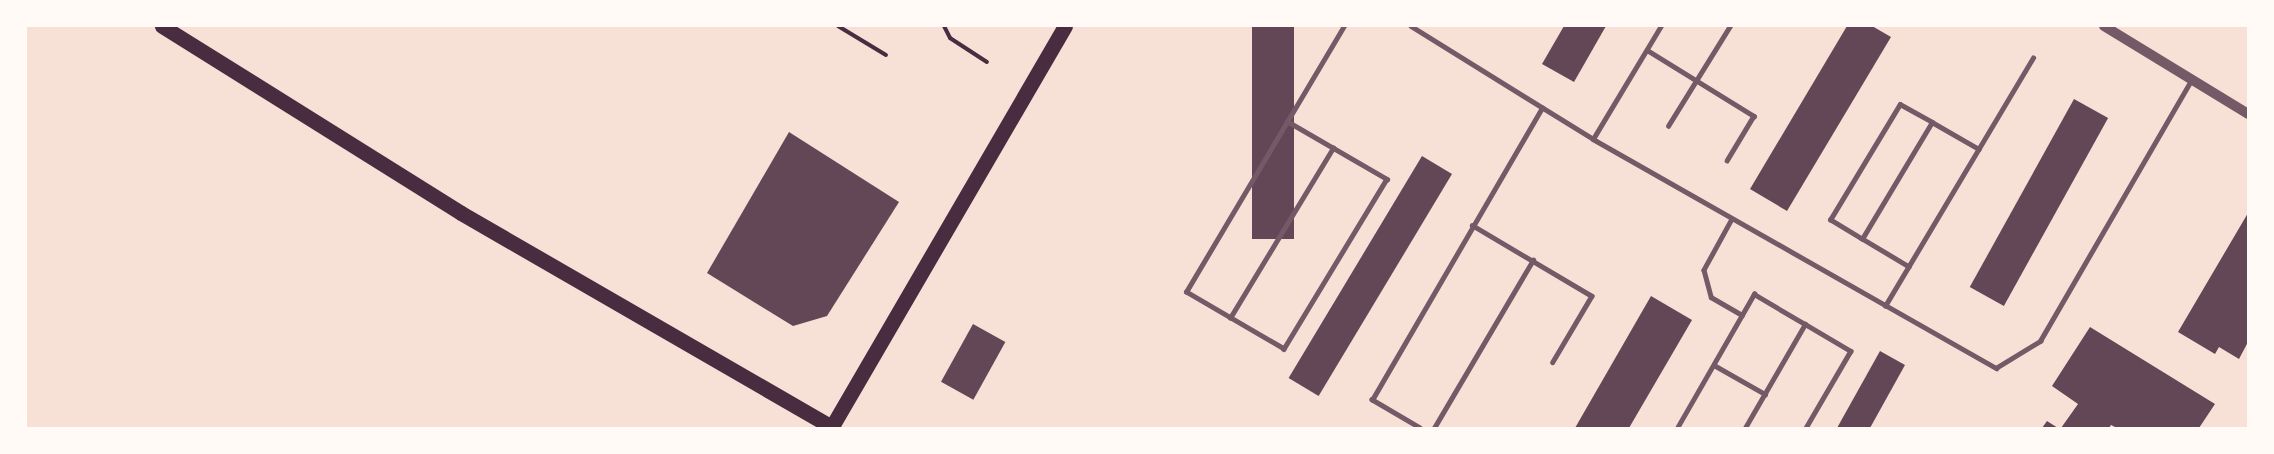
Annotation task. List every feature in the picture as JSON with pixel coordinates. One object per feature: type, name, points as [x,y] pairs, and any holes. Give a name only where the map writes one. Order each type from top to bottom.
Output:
[{"type":"main road","points":[[162,26],[471,219],[831,428],[1065,26]]},
{"type":"street","points":[[2104,26],[2248,114]]},
{"type":"lane","points":[[1287,121],[1387,179],[1284,349],[1186,292],[1287,121],[1344,26]]},
{"type":"lane","points":[[1411,26],[1593,139],[1996,368],[2040,341],[2191,80]]},
{"type":"lane","points":[[1593,139],[1661,26]]},
{"type":"lane","points":[[1668,126],[1730,26]]},
{"type":"lane","points":[[1647,50],[1754,116],[1727,161]]},
{"type":"lane","points":[[1885,306],[2033,58]]},
{"type":"lane","points":[[1909,267],[1830,220],[1900,104],[1979,149]]},
{"type":"lane","points":[[1420,429],[1372,400],[1542,108]]},
{"type":"lane","points":[[1862,239],[1932,122]]},
{"type":"lane","points":[[1230,318],[1333,148]]},
{"type":"lane","points":[[1732,219],[1704,270],[1711,297],[1742,315]]},
{"type":"lane","points":[[1472,225],[1592,296],[1553,362]]},
{"type":"lane","points":[[1434,429],[1533,260]]},
{"type":"lane","points":[[1677,429],[1754,294],[1851,351],[1806,429]]},
{"type":"lane","points":[[1745,429],[1805,324]]},
{"type":"lane","points":[[1714,365],[1765,394]]},
{"type":"path","points":[[838,26],[886,55]]},
{"type":"path","points":[[944,26],[950,38],[987,62]]},
{"type":"building","points":[[1252,26],[1294,26],[1294,239],[1252,239]]},
{"type":"building","points":[[1564,26],[1606,26],[1574,82],[1542,64]]},
{"type":"building","points":[[1847,26],[1872,26],[1891,37],[1787,211],[1750,189]]},
{"type":"building","points":[[2074,99],[2108,118],[2004,306],[1970,287]]},
{"type":"building","points":[[789,132],[899,202],[827,316],[793,326],[707,273]]},
{"type":"building","points":[[1422,156],[1452,174],[1319,396],[1289,378]]},
{"type":"building","points":[[2248,213],[2248,342],[2239,359],[2219,347],[2215,354],[2178,332]]},
{"type":"building","points":[[1651,296],[1692,320],[1629,428],[1575,428]]},
{"type":"building","points":[[973,324],[1005,342],[973,400],[941,382]]},
{"type":"building","points":[[2090,327],[2215,404],[2199,428],[2117,428],[2111,425],[2109,428],[2061,428],[2078,404],[2052,386]]},
{"type":"building","points":[[1880,351],[1905,365],[1870,428],[1837,428]]},
{"type":"building","points":[[2047,421],[2058,428],[2042,428]]}]
